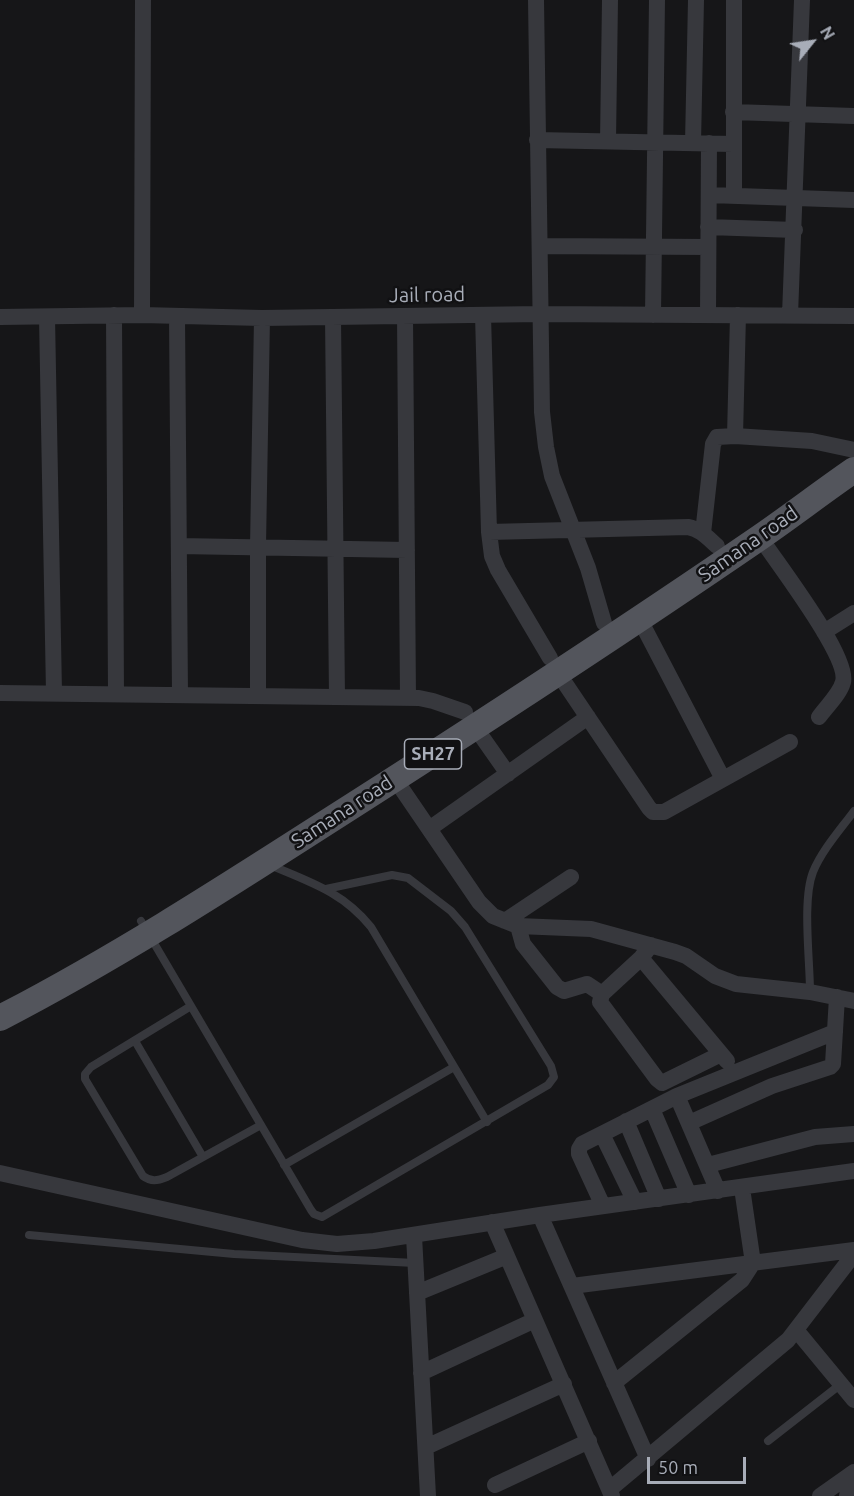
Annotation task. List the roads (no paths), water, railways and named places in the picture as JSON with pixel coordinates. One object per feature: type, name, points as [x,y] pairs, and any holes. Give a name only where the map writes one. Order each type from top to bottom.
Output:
[{"type":"main road","name":"Samana road","points":[[0,1018],[52,991],[253,852],[470,720],[554,665],[639,618],[760,537],[852,468]]},
{"type":"main road","name":"Samana road","points":[[554,665],[710,540],[852,468]]},
{"type":"main road","name":"Samana road","points":[[0,999],[89,953],[145,928],[264,862],[395,779],[470,720]]},
{"type":"street","points":[[142,315],[143,0]]},
{"type":"street","points":[[536,0],[542,412],[552,476],[596,590],[604,623]]},
{"type":"street","points":[[608,141],[610,0]]},
{"type":"street","points":[[653,315],[657,0]]},
{"type":"street","points":[[696,0],[701,143],[709,195],[708,315]]},
{"type":"street","points":[[734,0],[734,195]]},
{"type":"street","points":[[790,315],[802,0]]},
{"type":"street","points":[[733,112],[854,116]]},
{"type":"street","points":[[537,140],[733,144]]},
{"type":"street","points":[[709,195],[854,201]]},
{"type":"street","points":[[708,227],[795,230]]},
{"type":"street","points":[[540,246],[708,247]]},
{"type":"street","name":"Jail road","points":[[0,317],[142,315],[262,318],[540,314],[854,316]]},
{"type":"street","points":[[114,315],[116,694]]},
{"type":"street","points":[[483,315],[489,532],[492,556],[554,665],[649,808],[653,812],[664,812],[790,742]]},
{"type":"street","points":[[735,436],[738,315]]},
{"type":"street","points":[[177,316],[180,695]]},
{"type":"street","points":[[405,316],[408,698]]},
{"type":"street","points":[[47,317],[54,693]]},
{"type":"street","points":[[333,317],[337,697]]},
{"type":"street","points":[[258,696],[262,318]]},
{"type":"street","points":[[710,540],[713,444],[717,437],[812,441],[852,468]]},
{"type":"street","points":[[489,532],[688,527],[695,528],[710,540]]},
{"type":"street","points":[[760,537],[837,655],[843,682],[819,717]]},
{"type":"street","points":[[179,546],[407,550]]},
{"type":"street","points":[[824,632],[854,613]]},
{"type":"street","points":[[639,618],[723,778]]},
{"type":"street","points":[[0,693],[408,698],[433,701],[470,720],[508,774]]},
{"type":"street","points":[[429,829],[588,717]]},
{"type":"street","points":[[395,779],[479,902],[493,916],[512,924],[591,929],[646,952],[686,956],[715,976],[736,984],[810,992],[854,1001]]},
{"type":"street","points":[[512,924],[571,877]]},
{"type":"street","points":[[512,924],[524,944],[557,987],[564,991],[587,984],[602,994]]},
{"type":"street","points":[[646,952],[602,994],[600,1002],[662,1083],[721,1054]]},
{"type":"street","points":[[646,952],[736,1071]]},
{"type":"street","points":[[689,1123],[772,1086],[826,1070],[833,1064],[837,997]]},
{"type":"street","points":[[603,1206],[579,1149],[582,1144],[677,1096],[835,1032]]},
{"type":"street","points":[[677,1096],[718,1191]]},
{"type":"street","points":[[652,1109],[689,1195]]},
{"type":"street","points":[[626,1121],[659,1199]]},
{"type":"street","points":[[602,1134],[635,1202]]},
{"type":"street","points":[[708,1165],[815,1137],[854,1134]]},
{"type":"street","points":[[0,1173],[302,1240],[337,1244],[414,1236],[492,1222],[854,1171]]},
{"type":"street","points":[[614,1383],[735,1287],[753,1263],[742,1188]]},
{"type":"street","points":[[540,1215],[648,1459]]},
{"type":"street","points":[[492,1222],[611,1493],[797,1331],[854,1252]]},
{"type":"street","points":[[414,1236],[428,1496]]},
{"type":"street","points":[[572,1286],[854,1252]]},
{"type":"street","points":[[417,1293],[507,1256]]},
{"type":"street","points":[[420,1373],[535,1320]]},
{"type":"street","points":[[797,1331],[854,1400]]},
{"type":"street","points":[[426,1447],[564,1384]]},
{"type":"street","points":[[495,1485],[589,1441]]},
{"type":"street","points":[[820,1496],[852,1473]]},
{"type":"street","points":[[847,1496],[852,1473]]},
{"type":"lane","points":[[810,992],[808,900],[810,883],[821,856],[854,811]]},
{"type":"lane","points":[[264,862],[326,889],[351,906],[371,927],[487,1122]]},
{"type":"lane","points":[[145,928],[314,1214],[318,1217],[326,1216],[549,1085],[554,1077],[551,1066],[478,945],[451,911],[408,878],[392,875],[326,889]]},
{"type":"lane","points":[[191,1005],[87,1070],[85,1079],[142,1176],[148,1180],[159,1180],[166,1177],[261,1125]]},
{"type":"lane","points":[[135,1041],[203,1157]]},
{"type":"lane","points":[[284,1165],[454,1067]]},
{"type":"lane","points":[[29,1235],[234,1254],[415,1263]]},
{"type":"lane","points":[[768,1441],[841,1384]]}]
